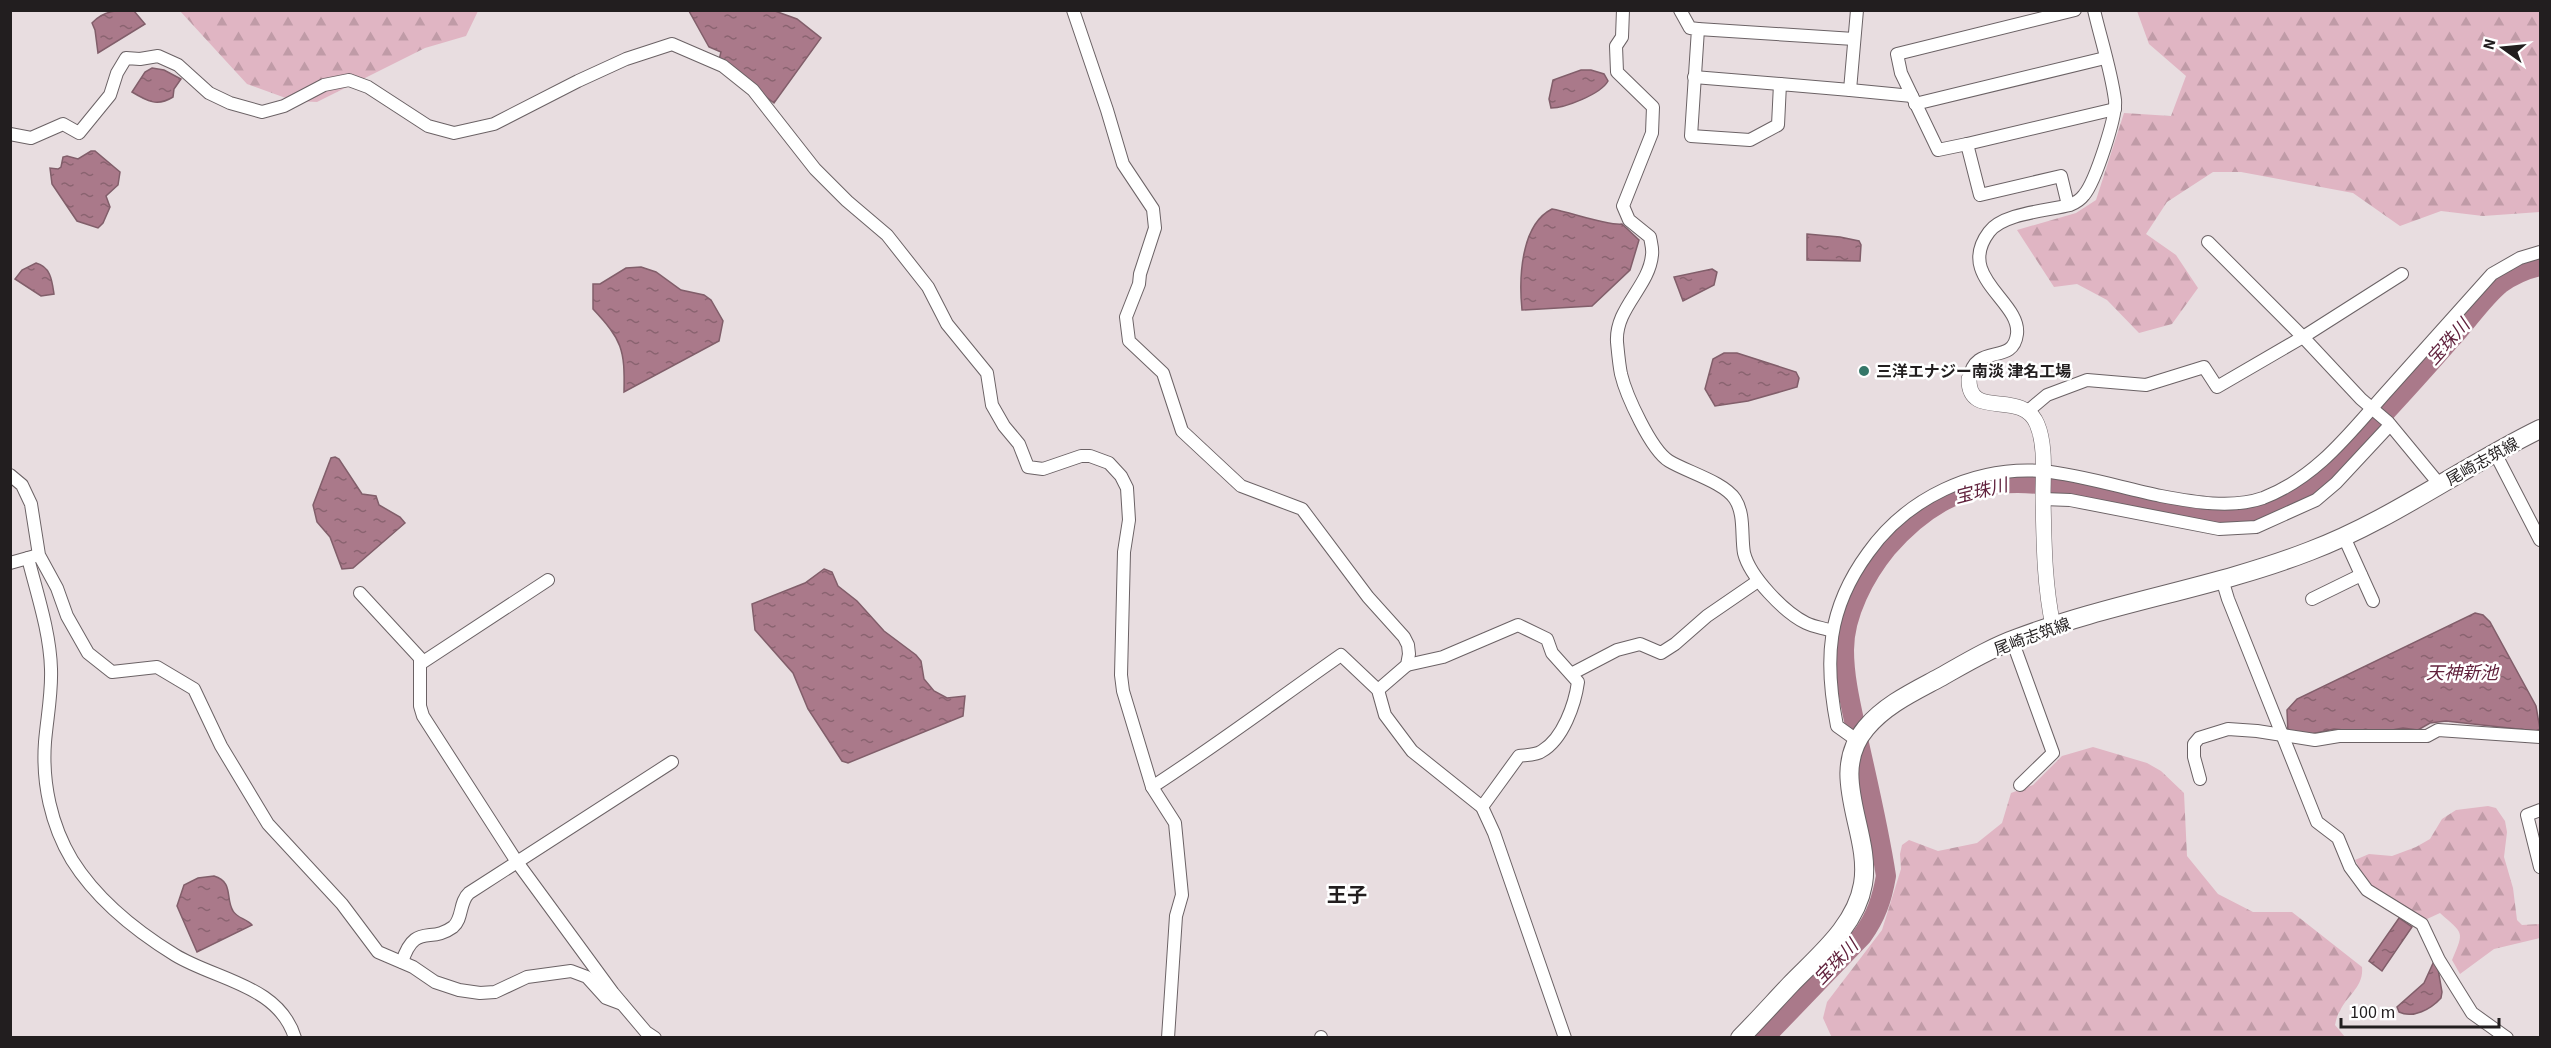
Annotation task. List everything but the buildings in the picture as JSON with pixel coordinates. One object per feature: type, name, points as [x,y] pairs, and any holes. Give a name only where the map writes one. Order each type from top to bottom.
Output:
[{"type":"main road","name":"尾崎志筑線","points":[[1855,740],[1898,700],[2012,640],[2053,626],[2266,567],[2344,537],[2440,485],[2494,451],[2540,431]]},
{"type":"main road","points":[[1740,1038],[1839,934],[1855,910],[1863,885],[1865,865],[1849,788],[1855,740]]},
{"type":"street","points":[[1073,10],[1123,164],[1153,209],[1155,228],[1139,284],[1126,317],[1129,341],[1163,373],[1182,431],[1241,486],[1302,509],[1368,597],[1404,637],[1409,654],[1407,665]]},
{"type":"street","points":[[1623,10],[1622,37],[1616,46],[1617,72],[1653,107],[1652,133],[1623,206],[1629,220],[1650,237],[1653,254],[1648,270],[1625,309],[1619,326],[1617,340],[1622,375],[1655,447],[1666,459],[1727,491],[1736,500],[1740,510],[1744,555],[1758,581],[1786,609],[1806,623],[1832,631]]},
{"type":"street","points":[[1680,10],[1690,28],[1854,39]]},
{"type":"street","points":[[1850,90],[1857,10]]},
{"type":"street","points":[[2075,10],[1897,54],[1901,73],[1938,150],[2115,109]]},
{"type":"street","points":[[2053,626],[2045,580],[2043,473],[2037,424],[2028,411],[2014,405],[1984,403],[1973,398],[1969,391],[1969,379],[1976,362],[1982,357],[2007,351],[2016,341],[2017,335],[2016,322],[1982,271],[1980,249],[1988,233],[2002,222],[2079,200],[2088,190],[2109,134],[2115,102],[2094,10]]},
{"type":"street","points":[[1698,29],[1690,136],[1750,140],[1778,125],[1780,84]]},
{"type":"street","points":[[10,134],[31,138],[63,124],[79,133],[110,95],[117,73],[126,58],[140,59],[158,56],[178,64],[209,93],[230,104],[262,112],[284,106],[324,85],[349,81],[368,87],[428,126],[454,133],[494,124],[597,72],[626,59],[672,44],[723,66],[753,90],[815,169],[847,201],[887,235],[928,287],[948,324],[987,373],[992,405],[1004,426],[1019,444],[1028,467],[1043,469],[1081,456],[1090,456],[1109,463],[1121,476],[1127,488],[1129,520],[1124,552],[1121,675],[1123,691],[1152,787],[1174,823],[1182,895],[1176,916],[1168,1038]]},
{"type":"street","points":[[1694,77],[1850,90],[1913,100],[2105,58]]},
{"type":"street","points":[[1967,144],[1980,195],[2061,176],[2068,205]]},
{"type":"street","points":[[2208,242],[2361,399],[2389,424],[2440,485]]},
{"type":"street","points":[[1855,740],[1837,726],[1830,691],[1829,658],[1832,631],[1846,591],[1856,571],[1874,545],[1901,517],[1933,495],[1971,479],[2002,472],[2043,473],[2182,500],[2229,504],[2261,498],[2297,482],[2335,451],[2492,274],[2520,258],[2541,252]]},
{"type":"street","points":[[2028,411],[2047,395],[2092,379],[2146,385],[2204,367],[2217,387],[2303,337],[2402,274]]},
{"type":"street","points":[[2043,497],[2070,500],[2219,529],[2256,527],[2316,500],[2336,483],[2389,424]]},
{"type":"street","points":[[2494,451],[2541,540]]},
{"type":"street","points":[[10,475],[22,485],[31,504],[33,557],[50,649],[52,683],[44,756],[46,780],[53,817],[64,845],[88,881],[120,915],[158,944],[192,965],[244,985],[266,998],[284,1015],[295,1038]]},
{"type":"street","points":[[2121,488],[2130,512]]},
{"type":"street","points":[[2344,537],[2373,602]]},
{"type":"street","points":[[10,563],[33,557]]},
{"type":"street","points":[[33,557],[57,588],[67,616],[88,652],[112,672],[157,667],[194,689],[221,746],[268,824],[342,904],[378,952],[413,967],[435,982],[459,990],[480,993],[495,992],[527,978],[571,971],[587,977],[606,998],[622,1004]]},
{"type":"street","points":[[2312,599],[2361,575]]},
{"type":"street","points":[[2222,579],[2317,822],[2338,838],[2354,873],[2370,892],[2422,924],[2439,960],[2472,1013],[2507,1038]]},
{"type":"street","points":[[420,664],[548,580]]},
{"type":"street","points":[[1573,674],[1617,650],[1640,644],[1661,652],[1675,644],[1707,616],[1758,581]]},
{"type":"street","points":[[360,593],[420,658],[420,706],[423,716],[517,862],[622,1004],[646,1032],[655,1038]]},
{"type":"street","points":[[1378,690],[1407,665],[1443,657],[1518,625],[1547,639],[1552,653],[1578,682],[1576,695],[1559,735],[1542,752],[1519,756],[1482,807]]},
{"type":"street","points":[[2012,640],[2054,753],[2020,785]]},
{"type":"street","points":[[1152,787],[1205,753],[1243,723],[1341,655],[1378,690],[1385,715],[1412,751],[1482,807],[1494,833],[1565,1038]]},
{"type":"street","points":[[2200,779],[2194,757],[2194,744],[2199,738],[2228,729],[2257,731],[2315,741],[2339,736],[2427,736],[2438,729],[2541,737]]},
{"type":"street","points":[[402,962],[410,944],[421,936],[453,926],[458,920],[465,897],[672,762]]},
{"type":"street","points":[[2541,810],[2527,815],[2541,867]]},
{"type":"green space","points":[[180,11],[478,11],[466,36],[425,48],[317,102],[294,101],[247,84]]},
{"type":"green space","points":[[2137,11],[2540,11],[2540,212],[2483,216],[2441,211],[2400,226],[2353,193],[2241,172],[2213,172],[2167,202],[2146,234],[2176,255],[2198,288],[2172,324],[2139,333],[2107,300],[2077,284],[2054,287],[2017,230],[2076,213],[2096,200],[2124,113],[2171,116],[2186,76],[2149,44]]},
{"type":"green space","points":[[2093,747],[2147,763],[2161,771],[2184,793],[2187,856],[2218,894],[2253,912],[2292,912],[2362,967],[2360,980],[2338,1014],[2335,1025],[2345,1037],[1832,1038],[1823,1018],[1827,1002],[1882,930],[1901,869],[1902,845],[1909,840],[1938,851],[1977,843],[2002,823],[2011,793],[2033,785],[2062,756]]},
{"type":"green space","points":[[2488,806],[2496,808],[2505,821],[2507,832],[2504,857],[2513,888],[2517,920],[2522,925],[2540,924],[2540,938],[2494,949],[2460,974],[2452,960],[2460,937],[2457,929],[2440,913],[2427,919],[2419,917],[2369,887],[2355,860],[2369,854],[2392,856],[2416,847],[2430,839],[2442,819],[2456,810]]},
{"type":"water","points":[[134,11],[145,24],[98,53],[92,23],[111,12]]},
{"type":"water","points":[[689,11],[775,11],[797,19],[821,38],[774,103],[719,60],[721,52],[709,47]]},
{"type":"water","points":[[152,68],[164,70],[181,79],[174,89],[173,97],[162,102],[152,102],[132,92],[145,72]]},
{"type":"water","points":[[1581,70],[1604,74],[1608,81],[1598,91],[1582,99],[1565,106],[1551,108],[1549,99],[1553,80]]},
{"type":"water","points":[[95,151],[120,172],[118,185],[106,196],[110,207],[103,223],[98,228],[77,221],[52,184],[50,168],[61,167],[63,157],[78,159]]},
{"type":"water","points":[[1552,209],[1608,223],[1622,224],[1639,240],[1630,270],[1592,306],[1522,310],[1522,269],[1528,240],[1533,227]]},
{"type":"water","points":[[1807,234],[1859,241],[1860,261],[1807,260]]},
{"type":"water","points":[[36,263],[48,271],[54,294],[41,296],[15,279],[22,270]]},
{"type":"water","points":[[641,267],[656,272],[681,290],[704,295],[711,300],[723,321],[719,341],[624,392],[624,365],[620,346],[610,329],[593,309],[593,284],[600,284],[626,268]]},
{"type":"water","points":[[1712,269],[1717,272],[1714,285],[1683,301],[1674,277]]},
{"type":"water","points":[[1724,353],[1737,353],[1796,372],[1799,378],[1797,387],[1748,401],[1715,406],[1705,389],[1713,359]]},
{"type":"water","points":[[331,458],[339,459],[362,494],[376,496],[379,505],[400,517],[405,523],[353,568],[342,569],[330,537],[317,522],[313,505]]},
{"type":"water","points":[[824,569],[832,572],[838,586],[857,601],[884,631],[916,655],[921,661],[924,679],[934,691],[947,698],[965,696],[963,716],[848,763],[842,761],[808,709],[793,673],[755,630],[752,604],[805,583]]},
{"type":"water","name":"天神新池","points":[[2475,613],[2483,615],[2490,622],[2536,706],[2540,729],[2536,731],[2446,721],[2430,723],[2418,730],[2403,728],[2375,733],[2334,729],[2307,735],[2288,733],[2287,710],[2297,699]]},
{"type":"water","points":[[214,876],[227,886],[231,906],[235,913],[252,925],[197,952],[177,906],[184,885],[198,878]]},
{"type":"water","points":[[2399,918],[2412,927],[2382,971],[2369,961]]},
{"type":"water","points":[[2434,961],[2437,963],[2441,998],[2432,1006],[2416,1014],[2399,1012],[2397,1007],[2424,983]]},
{"type":"waterway","name":"宝珠川","points":[[1764,1038],[1862,936],[1875,915],[1883,892],[1886,876],[1849,695],[1844,650],[1848,623],[1857,596],[1871,570],[1887,548],[1921,516],[1955,495],[1989,485],[2024,483],[2060,487],[2221,515],[2253,513],[2283,503],[2310,489],[2328,474],[2493,290],[2514,276],[2540,266]]},
{"type":"place","name":"三洋エナジー南淡 津名工場","points":[[1864,371]]},
{"type":"district","name":"王子","points":[[1347,895]]}]
